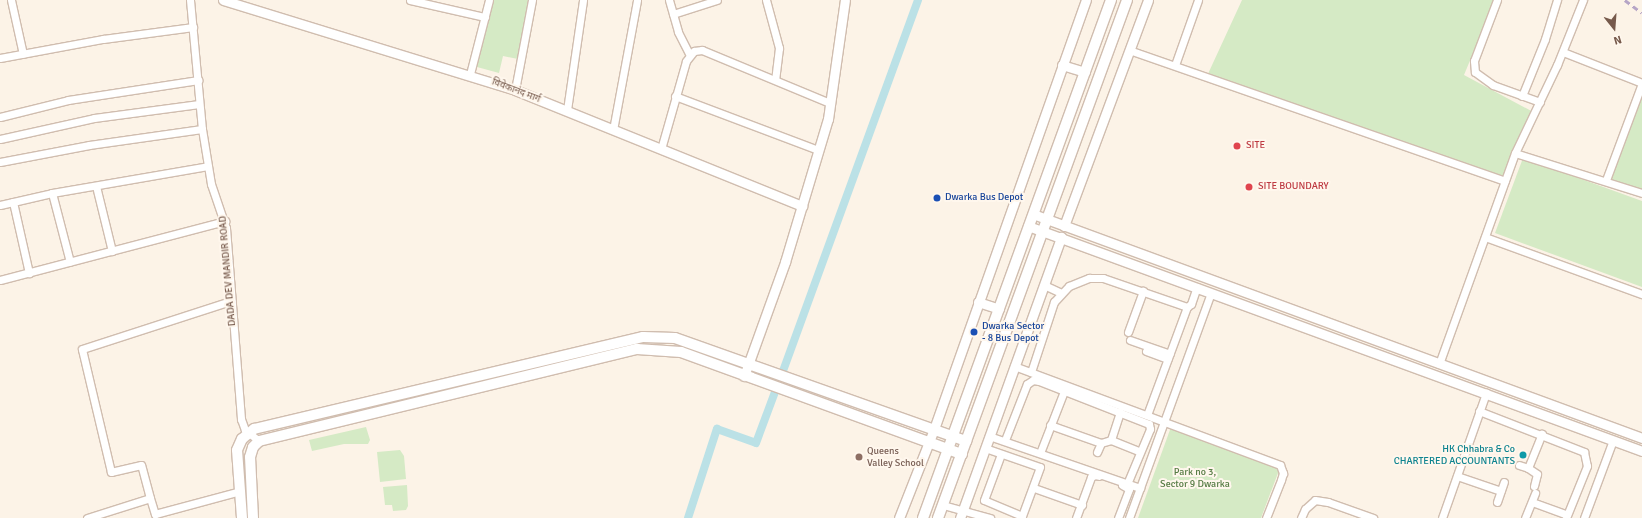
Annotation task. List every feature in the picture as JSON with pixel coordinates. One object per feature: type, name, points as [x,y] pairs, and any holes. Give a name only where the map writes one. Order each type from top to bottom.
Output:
[{"type":"main road","points":[[923,518],[1111,0]]},
{"type":"main road","points":[[938,518],[1127,0]]},
{"type":"main road","points":[[242,518],[237,450],[239,442],[248,433],[258,427],[643,337],[675,338],[966,440]]},
{"type":"main road","points":[[254,518],[250,457],[253,447],[259,441],[637,348],[681,352],[962,454]]},
{"type":"street","points":[[11,0],[23,54]]},
{"type":"street","name":"DADA DEV MANDIR ROAD","points":[[190,0],[202,129],[208,166],[225,221],[241,419],[248,433]]},
{"type":"street","points":[[410,0],[485,17]]},
{"type":"street","points":[[470,74],[489,0]]},
{"type":"street","points":[[515,90],[532,0]]},
{"type":"street","points":[[567,110],[583,0]]},
{"type":"street","points":[[613,130],[637,0]]},
{"type":"street","points":[[661,149],[674,96],[689,54],[669,0]]},
{"type":"street","points":[[673,14],[717,0]]},
{"type":"street","points":[[766,0],[779,48],[775,79]]},
{"type":"street","points":[[744,376],[802,206],[818,150],[830,104],[845,0]]},
{"type":"street","points":[[899,518],[934,429],[1086,0]]},
{"type":"street","points":[[1064,226],[1148,0]]},
{"type":"street","points":[[1174,64],[1198,0]]},
{"type":"street","points":[[1497,0],[1474,61],[1475,72],[1494,85],[1540,102]]},
{"type":"street","points":[[1522,96],[1546,39],[1557,0]]},
{"type":"street","points":[[1439,364],[1515,153],[1563,52],[1583,0]]},
{"type":"street","name":"विवेकानंद मार्ग","points":[[228,1],[367,46],[470,74],[515,90],[802,206]]},
{"type":"street","points":[[0,58],[103,39],[193,27]]},
{"type":"street","points":[[689,54],[702,50],[775,79],[830,104]]},
{"type":"street","points":[[1129,50],[1174,64],[1505,181]]},
{"type":"street","points":[[1563,52],[1642,83],[1606,180]]},
{"type":"street","points":[[1062,65],[1085,72]]},
{"type":"street","points":[[0,117],[68,100],[198,80]]},
{"type":"street","points":[[674,96],[818,150]]},
{"type":"street","points":[[0,140],[94,118],[199,104]]},
{"type":"street","points":[[0,162],[89,145],[202,129]]},
{"type":"street","points":[[1515,153],[1606,180],[1642,193]]},
{"type":"street","points":[[0,205],[52,193],[208,166]]},
{"type":"street","points":[[96,186],[112,251]]},
{"type":"street","points":[[52,193],[70,262]]},
{"type":"street","points":[[13,202],[29,272]]},
{"type":"street","points":[[1033,214],[1642,438]]},
{"type":"street","points":[[0,280],[225,221]]},
{"type":"street","points":[[1028,226],[1642,451]]},
{"type":"street","points":[[962,514],[1061,237]]},
{"type":"street","points":[[1484,237],[1642,294]]},
{"type":"street","points":[[1031,372],[1049,316],[1061,293],[1069,286],[1095,277],[1143,291],[1187,307]]},
{"type":"street","points":[[1044,285],[1061,293]]},
{"type":"street","points":[[1147,415],[1187,307],[1191,304],[1197,288]]},
{"type":"street","points":[[1128,332],[1143,291]]},
{"type":"street","points":[[1129,518],[1211,293]]},
{"type":"street","points":[[231,301],[82,349],[111,472],[141,465],[156,516],[240,491]]},
{"type":"street","points":[[978,302],[999,309]]},
{"type":"street","points":[[1129,342],[1169,356]]},
{"type":"street","points":[[1014,366],[1280,465],[1283,472],[1281,480],[1266,518]]},
{"type":"street","points":[[1005,440],[1027,384],[1034,380],[1040,382],[1120,412],[1149,425],[1127,484]]},
{"type":"street","points":[[1040,453],[1064,391]]},
{"type":"street","points":[[1442,518],[1486,393]]},
{"type":"street","points":[[1480,411],[1579,448],[1587,458],[1587,466],[1567,516],[1532,502]]},
{"type":"street","points":[[1111,440],[1120,412]]},
{"type":"street","points":[[1050,425],[1101,443],[1111,440],[1140,452]]},
{"type":"street","points":[[248,433],[259,441]]},
{"type":"street","points":[[1528,468],[1542,434]]},
{"type":"street","points":[[989,436],[1005,440],[1140,488]]},
{"type":"street","points":[[1584,518],[1613,440]]},
{"type":"street","points":[[1097,452],[1101,443]]},
{"type":"street","points":[[985,448],[1039,466],[1025,517],[984,500],[1001,454]]},
{"type":"street","points":[[1519,465],[1528,468],[1537,474],[1532,502],[1525,518]]},
{"type":"street","points":[[1076,518],[1091,477],[1095,475],[1129,487],[1118,518]]},
{"type":"street","points":[[1456,476],[1501,491]]},
{"type":"street","points":[[1497,502],[1504,482]]},
{"type":"street","points":[[1034,488],[1082,505]]},
{"type":"street","points":[[88,518],[150,498]]},
{"type":"street","points":[[1301,518],[1305,509],[1315,500],[1328,502],[1373,518]]},
{"type":"street","points":[[943,505],[962,514],[990,518]]},
{"type":"green space","points":[[492,0],[528,0],[518,59],[503,56],[499,73],[477,67]]},
{"type":"green space","points":[[1242,0],[1495,0],[1464,75],[1535,113],[1505,181],[1207,76]]},
{"type":"green space","points":[[1642,83],[1642,193],[1606,180]]},
{"type":"green space","points":[[1523,158],[1642,201],[1642,287],[1495,233]]},
{"type":"green space","points":[[366,427],[370,440],[368,444],[344,444],[312,451],[309,440]]},
{"type":"green space","name":"Park no 3, Sector 9 Dwarka","points":[[1171,427],[1281,465],[1261,518],[1138,518]]},
{"type":"green space","points":[[400,450],[404,456],[406,479],[380,482],[377,452]]},
{"type":"green space","points":[[407,485],[408,506],[406,510],[393,511],[392,505],[385,505],[383,487]]},
{"type":"waterway","points":[[783,371],[918,0]]},
{"type":"waterway","points":[[688,518],[717,429],[756,443],[775,392]]},
{"type":"railway","points":[[1625,0],[1642,13]]},
{"type":"place","name":"SITE","points":[[1237,146]]},
{"type":"place","name":"SITE BOUNDARY","points":[[1249,187]]},
{"type":"place","name":"Dwarka Bus Depot","points":[[937,198]]},
{"type":"place","name":"Dwarka Sector - 8 Bus Depot","points":[[974,332]]},
{"type":"place","name":"HK Chhabra & Co CHARTERED ACCOUNTANTS","points":[[1523,455]]},
{"type":"place","name":"Queens Valley School","points":[[859,457]]}]
